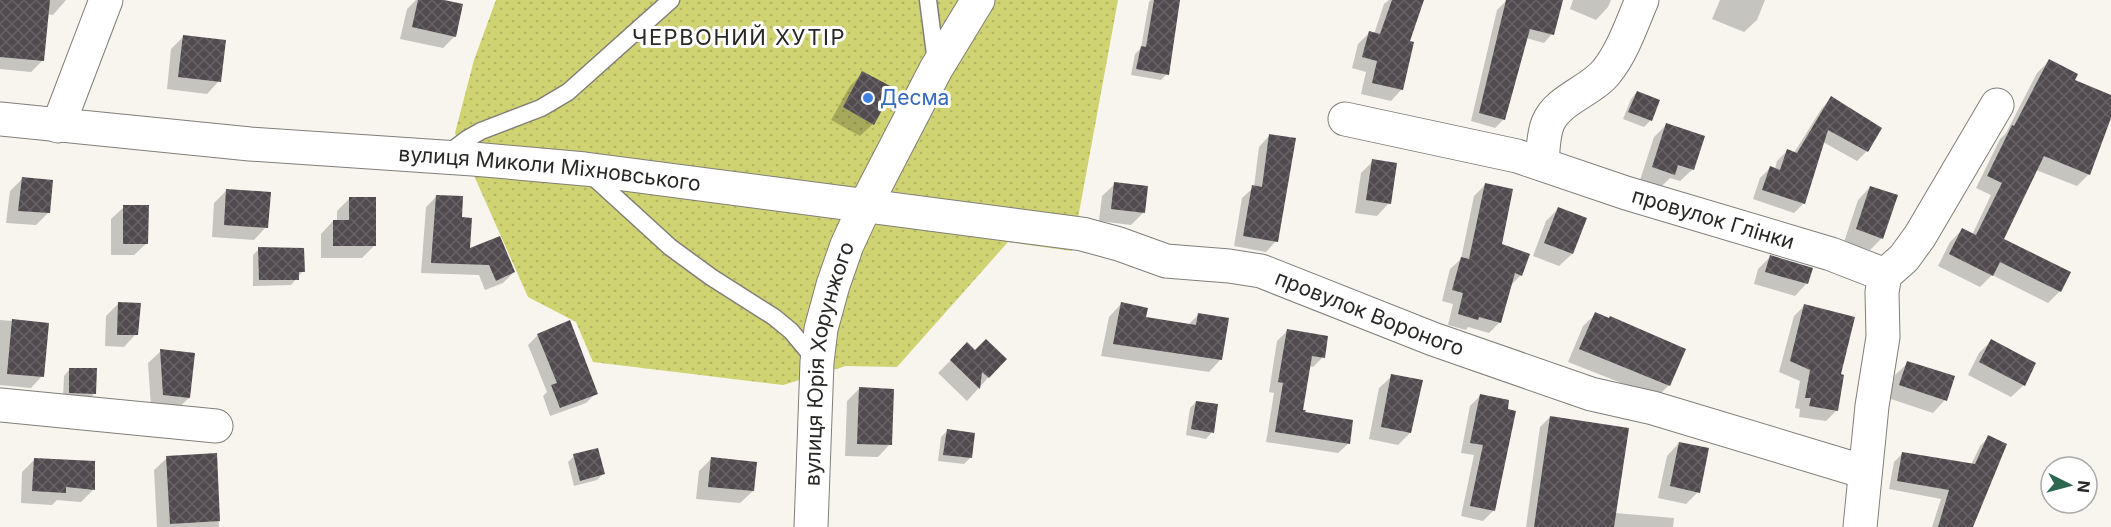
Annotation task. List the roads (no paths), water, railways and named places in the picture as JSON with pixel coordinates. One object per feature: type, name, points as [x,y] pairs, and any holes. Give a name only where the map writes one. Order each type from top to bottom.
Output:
[{"type":"street","points":[[58,126],[106,0]]},
{"type":"street","points":[[865,206],[936,69],[978,0]]},
{"type":"street","points":[[1542,164],[1546,128],[1550,119],[1564,104],[1607,71],[1627,35],[1642,0]]},
{"type":"street","points":[[1860,527],[1872,406],[1883,337],[1882,292],[1885,275],[1904,258],[1920,236],[1997,105]]},
{"type":"street","name":"вулиця Миколи Міхновського","points":[[0,119],[250,144],[585,169],[865,206]]},
{"type":"street","name":"провулок Глінки","points":[[1345,119],[1481,147],[1542,164],[1626,193],[1831,254],[1885,275]]},
{"type":"street","name":"вулиця Юрія Хорунжого","points":[[811,527],[817,362],[821,329],[847,245],[865,206]]},
{"type":"street","name":"провулок Вороного","points":[[865,206],[1082,234],[1119,243],[1166,261],[1261,271],[1433,339],[1591,394],[1653,408],[1865,472]]},
{"type":"street","points":[[0,405],[216,426]]},
{"type":"lane","points":[[444,157],[481,131],[541,108],[568,92],[671,0]]},
{"type":"lane","points":[[928,0],[936,69]]},
{"type":"lane","points":[[585,169],[670,247],[711,278],[774,317],[791,331],[817,362]]},
{"type":"place","name":"Десма","points":[[868,98]]},
{"type":"district","name":"ЧЕРВОНИЙ ХУТІР","points":[[739,37]]}]
